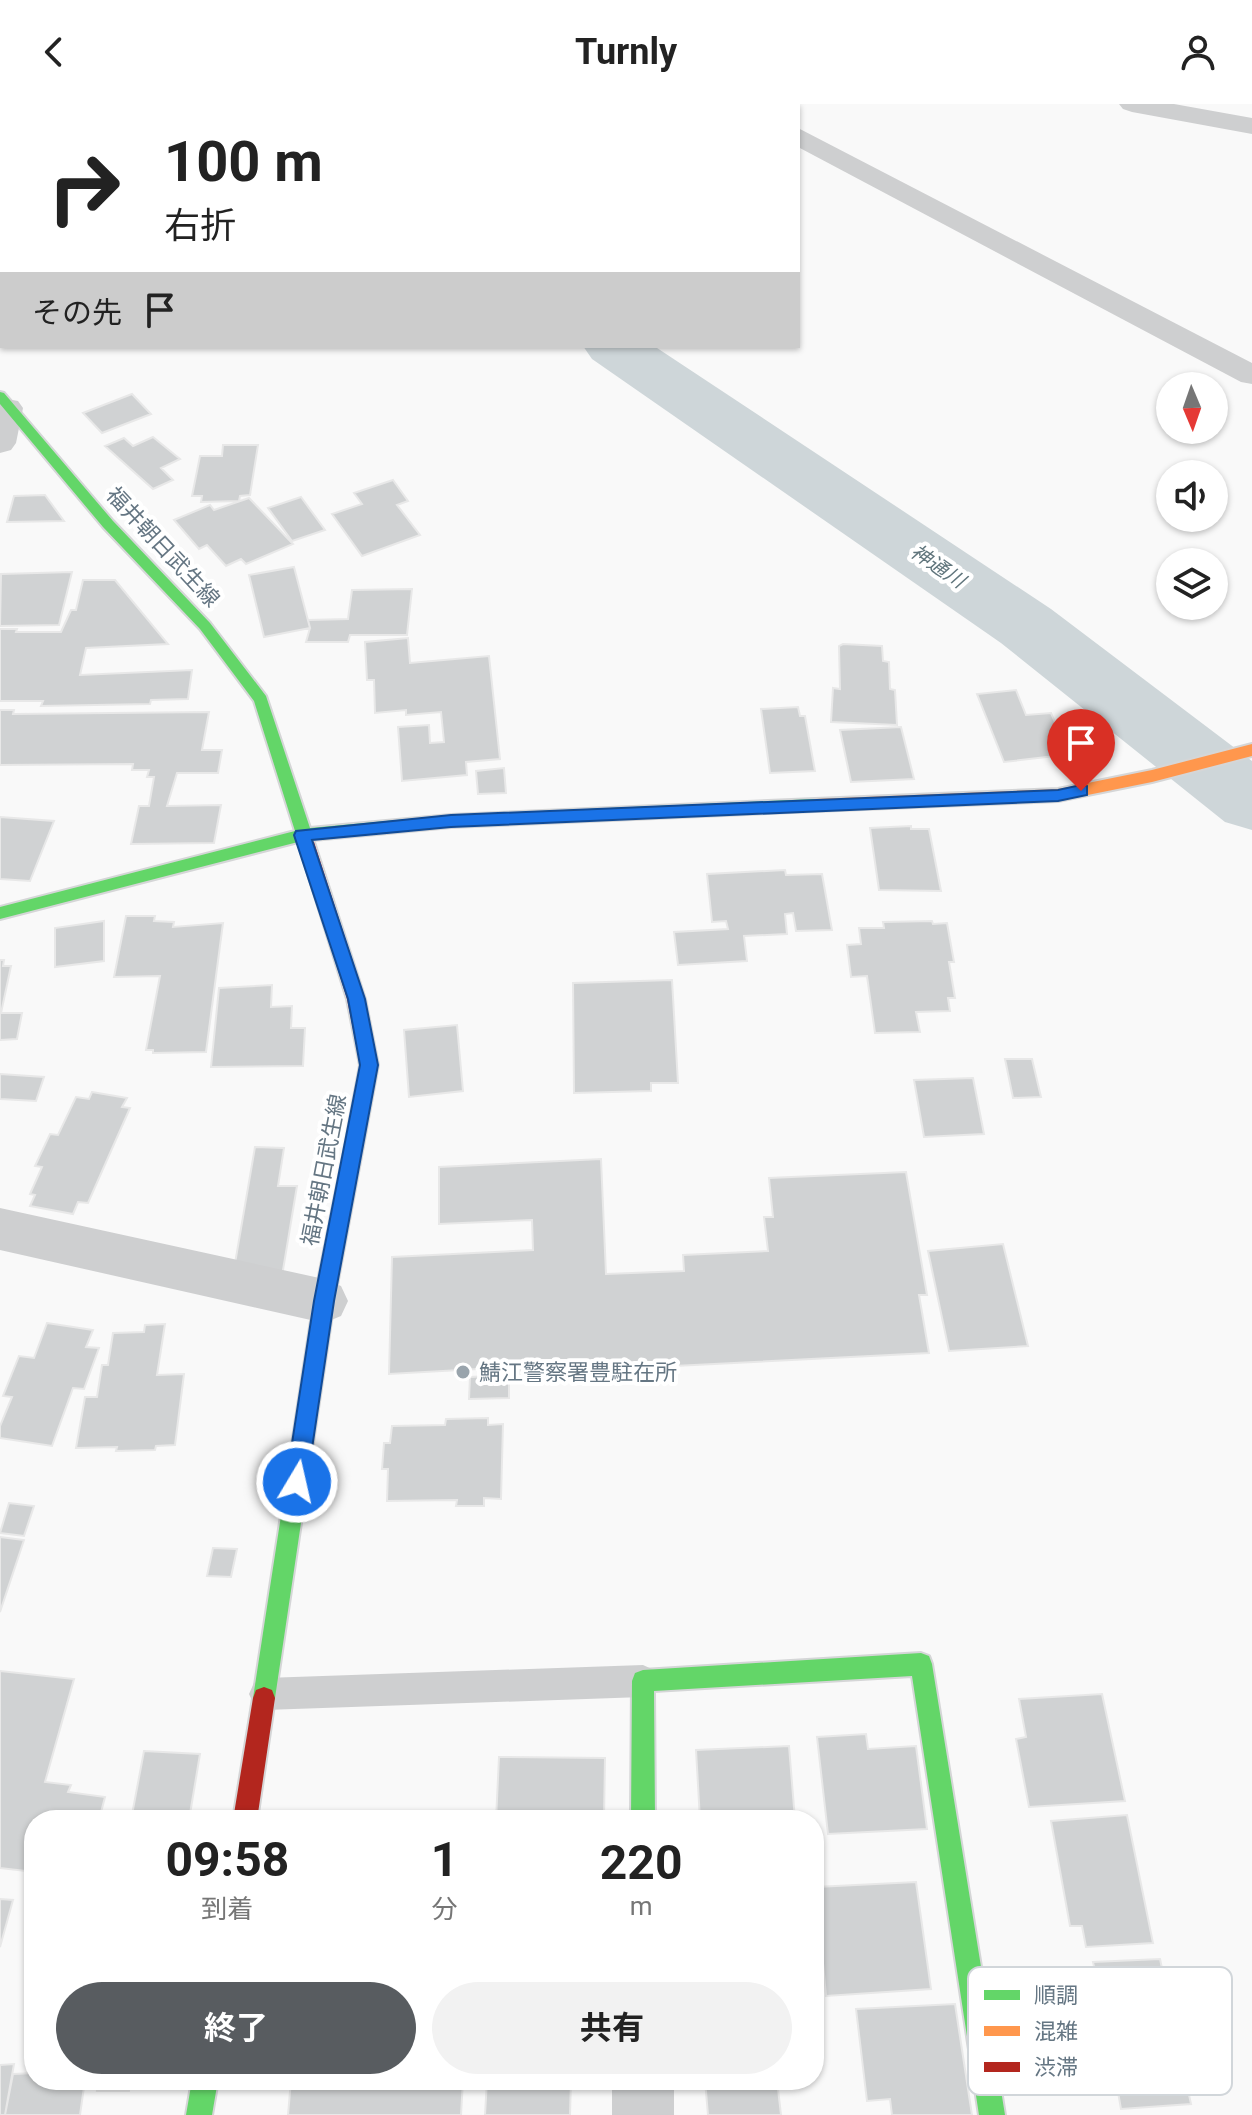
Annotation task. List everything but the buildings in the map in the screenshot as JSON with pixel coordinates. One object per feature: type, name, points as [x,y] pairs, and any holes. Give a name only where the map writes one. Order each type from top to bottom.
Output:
[{"type":"street","points":[[1132,104],[1252,126]]},
{"type":"street","points":[[800,137],[1252,375]]},
{"type":"street","points":[[0,443],[4,402]]},
{"type":"street","name":"福井朝日武生線","points":[[4,402],[108,524],[205,626],[261,700],[356,999],[369,1065],[324,1301],[247,1810]]},
{"type":"street","points":[[0,913],[302,835],[451,821],[1058,795],[1152,776],[1250,751]]},
{"type":"street","points":[[0,1229],[324,1301]]},
{"type":"street","points":[[643,1810],[643,1681],[921,1664],[969,1967]]},
{"type":"street","points":[[199,2115],[203,2090]]},
{"type":"street","points":[[643,2090],[643,2115]]},
{"type":"street","points":[[989,2095],[992,2115]]},
{"type":"lane","points":[[265,1694],[643,1681]]},
{"type":"waterway","name":"神通川","points":[[616,348],[1026,626],[1252,802]]},
{"type":"traffic: fast","points":[[0,396],[108,524],[205,626],[261,700],[306,842]]},
{"type":"traffic: fast","points":[[0,913],[302,835],[451,821],[815,805]]},
{"type":"traffic: fast","points":[[264,1698],[324,1301],[354,1146]]},
{"type":"traffic: fast","points":[[643,1810],[643,1681],[921,1664],[969,1967]]},
{"type":"traffic: fast","points":[[199,2115],[203,2090]]},
{"type":"traffic: fast","points":[[989,2095],[992,2115]]},
{"type":"traffic: slow","points":[[815,805],[1058,795],[1152,776],[1252,750]]},
{"type":"traffic: jam","points":[[306,842],[356,999],[369,1065],[354,1146]]},
{"type":"traffic: jam","points":[[247,1810],[264,1698]]},
{"type":"place","name":"鯖江警察署豊駐在所","points":[[463,1372]]},
{"type":"route","points":[[297,1482],[324,1301],[369,1065],[356,999],[302,835],[451,821],[1058,795],[1081,791]]}]
